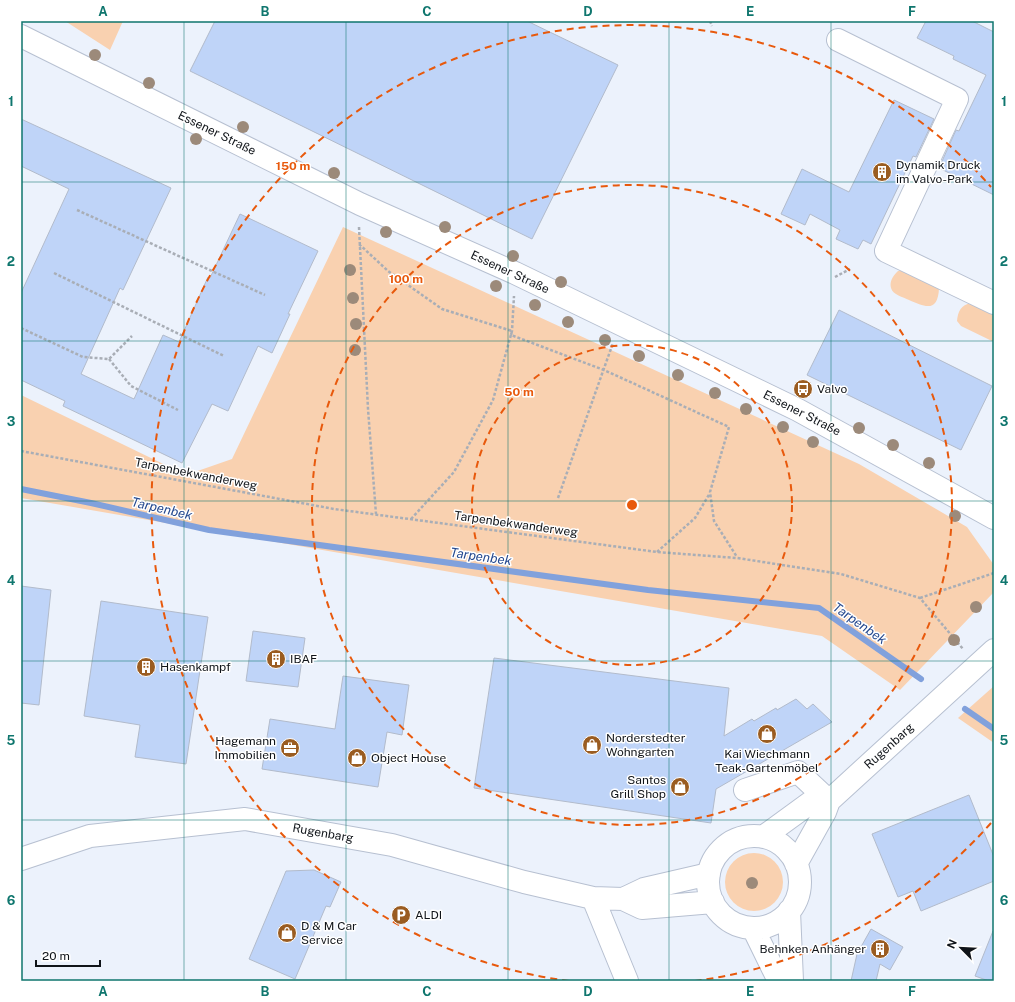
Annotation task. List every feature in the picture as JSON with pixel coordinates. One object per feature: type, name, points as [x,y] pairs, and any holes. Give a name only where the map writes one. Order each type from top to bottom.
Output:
[{"type":"street","name":"Essener Straße","points":[[21,36],[360,204],[515,273],[798,410],[994,518]]},
{"type":"street","points":[[838,40],[957,99],[886,251],[994,303]]},
{"type":"street","name":"Rugenbarg","points":[[796,864],[826,812],[829,801],[994,650]]},
{"type":"street","points":[[745,790],[798,772],[829,801]]},
{"type":"street","points":[[763,837],[814,800],[829,801]]},
{"type":"street","name":"Rugenbarg","points":[[21,859],[90,836],[245,819],[392,845],[524,882],[593,898],[623,899],[642,908],[713,902]]},
{"type":"street","points":[[750,836],[763,837],[775,841],[785,848],[796,864],[800,879],[799,891],[795,902],[781,919],[770,925],[753,928],[738,925],[727,920],[713,902],[709,891],[709,874],[717,854],[726,845],[738,839],[750,836]]},
{"type":"street","name":"Rugenbarg","points":[[623,899],[644,889],[709,874]]},
{"type":"street","points":[[593,898],[627,981]]},
{"type":"street","points":[[789,911],[792,981]]},
{"type":"street","points":[[753,928],[779,981]]},
{"type":"path","points":[[710,21],[712,26]]},
{"type":"path","points":[[360,204],[359,244],[376,514]]},
{"type":"path","points":[[77,210],[265,295]]},
{"type":"path","points":[[359,244],[388,271],[442,309],[512,330]]},
{"type":"path","points":[[835,277],[850,269]]},
{"type":"path","points":[[54,273],[224,356]]},
{"type":"path","points":[[515,273],[511,335],[604,370],[729,427],[710,492],[695,518],[657,552]]},
{"type":"path","points":[[558,498],[619,324]]},
{"type":"path","points":[[21,328],[84,357],[109,360],[131,386],[178,410]]},
{"type":"path","points":[[411,519],[458,466],[493,400],[512,330]]},
{"type":"path","points":[[109,360],[132,336]]},
{"type":"path","name":"Tarpenbekwanderweg","points":[[21,451],[334,509],[657,552],[737,558],[841,574],[920,598]]},
{"type":"path","points":[[710,492],[714,521],[737,558]]},
{"type":"path","points":[[977,666],[920,598],[994,573]]},
{"type":"shaded area","points":[[65,21],[123,21],[110,50]]},
{"type":"shaded area","points":[[343,227],[859,464],[967,527],[994,565],[994,592],[900,690],[822,636],[21,498],[21,395],[186,475],[232,459]]},
{"type":"shaded area","points":[[904,270],[939,288],[938,296],[933,305],[920,305],[898,296],[892,290],[892,278],[898,271]]},
{"type":"shaded area","points":[[971,303],[994,314],[994,342],[961,326],[957,321],[958,314],[962,307]]},
{"type":"shaded area","points":[[994,686],[994,743],[958,718]]},
{"type":"shaded area","points":[[754,853],[765,855],[778,866],[781,871],[783,882],[781,893],[770,906],[765,909],[754,911],[743,909],[730,898],[727,893],[725,882],[727,871],[738,858],[743,855]]},
{"type":"building","points":[[215,21],[527,21],[618,65],[532,239],[190,71]]},
{"type":"building","points":[[926,21],[972,21],[994,32],[994,195],[939,168],[956,130],[959,131],[986,75],[953,59],[954,56],[917,38]]},
{"type":"building","name":"Dynamik Druck im Valvo-Park","points":[[894,100],[934,119],[916,157],[913,156],[871,244],[863,240],[858,249],[836,239],[840,230],[810,214],[805,225],[781,214],[802,169],[849,192]]},
{"type":"building","points":[[21,119],[171,188],[123,290],[120,288],[81,374],[134,399],[163,335],[179,342],[208,277],[210,278],[240,214],[318,251],[288,314],[290,314],[272,353],[258,346],[228,411],[212,404],[182,463],[63,406],[65,401],[21,380],[21,293],[69,189],[21,166]]},
{"type":"building","points":[[839,310],[992,386],[961,450],[807,375]]},
{"type":"building","points":[[21,586],[51,590],[39,705],[21,703]]},
{"type":"building","name":"Hasenkampf","points":[[101,601],[208,617],[186,764],[135,757],[140,725],[84,716]]},
{"type":"building","name":"IBAF","points":[[253,631],[305,638],[298,687],[246,681]]},
{"type":"building","name":"Norderstedter Wohngarten","points":[[494,658],[729,688],[724,736],[752,719],[754,721],[776,708],[777,710],[796,699],[807,709],[813,704],[832,722],[716,789],[711,823],[474,788]]},
{"type":"building","points":[[343,676],[409,685],[402,735],[387,732],[378,787],[262,769],[270,719],[335,729]]},
{"type":"building","points":[[969,795],[994,857],[994,881],[921,911],[913,891],[898,897],[872,834]]},
{"type":"building","name":"D & M Car Service","points":[[314,870],[341,882],[330,907],[326,906],[295,979],[249,959],[286,871]]},
{"type":"building","name":"Behnken Anhänger","points":[[871,929],[903,947],[890,970],[880,964],[876,981],[851,981],[857,954]]},
{"type":"building","points":[[993,931],[994,981],[989,981],[975,976]]},
{"type":"waterway","name":"Tarpenbek","points":[[21,489],[91,503],[209,530],[648,590],[819,608],[921,679]]},
{"type":"waterway","name":"Tarpenbek","points":[[965,709],[994,729]]},
{"type":"place","name":"Dynamik Druck im Valvo-Park","points":[[882,172]]},
{"type":"place","name":"Valvo","points":[[803,389]]},
{"type":"place","name":"IBAF","points":[[276,659]]},
{"type":"place","name":"Hasenkampf","points":[[146,667]]},
{"type":"place","name":"Kai Wiechmann Teak-Gartenmöbel","points":[[767,734]]},
{"type":"place","name":"Norderstedter Wohngarten","points":[[592,745]]},
{"type":"place","name":"Hagemann Immobilien","points":[[290,748]]},
{"type":"place","name":"Object House","points":[[357,758]]},
{"type":"place","name":"Santos Grill Shop","points":[[680,787]]},
{"type":"place","name":"ALDI","points":[[401,915]]},
{"type":"place","name":"D & M Car Service","points":[[287,933]]},
{"type":"place","name":"Behnken Anhänger","points":[[880,949]]}]
